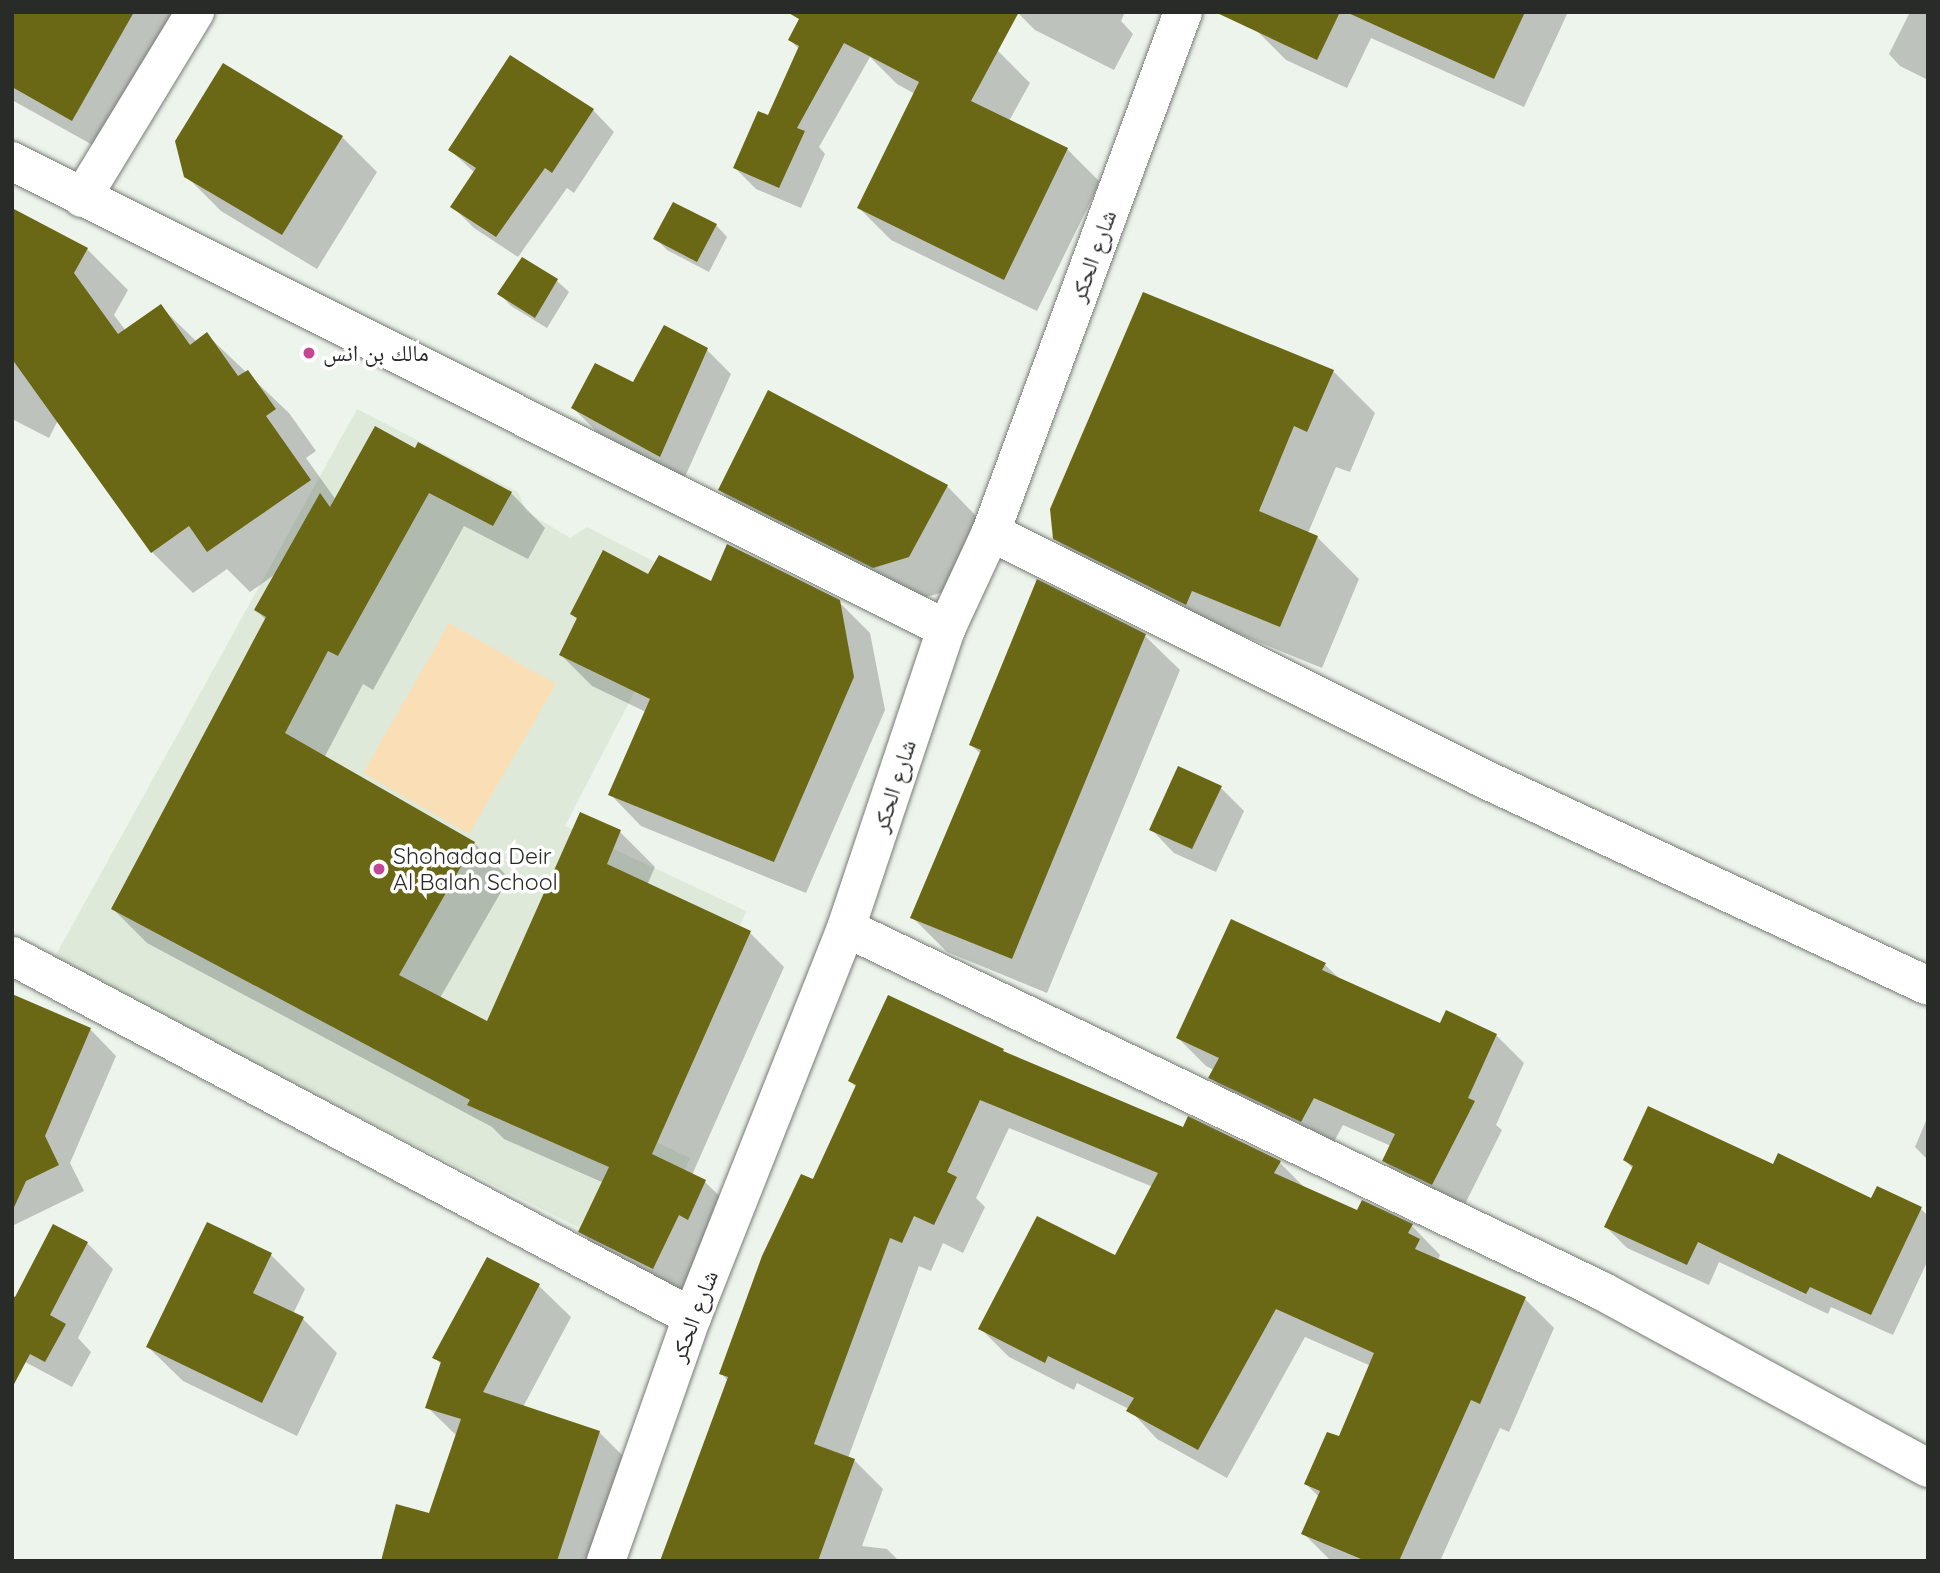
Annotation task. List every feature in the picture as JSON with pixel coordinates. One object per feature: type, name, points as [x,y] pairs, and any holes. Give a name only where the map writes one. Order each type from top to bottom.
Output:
[{"type":"street","points":[[82,198],[195,12]]},
{"type":"street","name":"شارع الحكر","points":[[606,1561],[692,1317],[846,928],[946,629],[991,532],[1183,12]]},
{"type":"street","points":[[12,161],[946,629]]},
{"type":"street","points":[[991,532],[1480,777],[1928,986]]},
{"type":"street","points":[[846,928],[1602,1291],[1928,1468]]},
{"type":"street","points":[[12,956],[692,1317]]},
{"type":"shaded area","name":"Shohadaa Deir Al Balah School","points":[[357,409],[518,492],[526,511],[570,538],[587,527],[692,581],[565,826],[746,911],[654,1141],[690,1158],[645,1261],[52,962]]},
{"type":"shaded area","points":[[449,623],[556,684],[469,834],[363,773]]},
{"type":"building","points":[[12,12],[134,12],[72,121],[12,87]]},
{"type":"building","points":[[787,12],[1019,12],[971,101],[1068,148],[1004,280],[857,208],[919,82],[844,43],[797,128],[805,131],[779,188],[733,168],[758,111],[768,115],[799,46],[788,40],[799,19]]},
{"type":"building","points":[[1215,12],[1340,12],[1317,60]]},
{"type":"building","points":[[1346,12],[1525,12],[1494,79]]},
{"type":"building","points":[[510,55],[594,109],[552,173],[545,168],[496,237],[450,207],[476,168],[448,150]]},
{"type":"building","points":[[223,63],[343,136],[282,235],[184,177],[175,141]]},
{"type":"building","points":[[673,202],[717,224],[697,262],[653,239]]},
{"type":"building","points":[[12,208],[88,248],[74,273],[118,334],[161,304],[190,345],[207,332],[238,376],[248,370],[276,409],[266,416],[311,480],[207,552],[189,526],[151,553],[12,359]]},
{"type":"building","points":[[522,257],[558,279],[535,318],[497,294]]},
{"type":"building","points":[[1143,292],[1334,370],[1307,432],[1294,426],[1259,511],[1318,536],[1280,627],[1192,591],[1186,605],[1053,539],[1050,509]]},
{"type":"building","points":[[664,325],[708,348],[660,457],[571,408],[595,363],[633,382]]},
{"type":"building","points":[[768,390],[948,485],[909,557],[873,568],[718,490]]},
{"type":"building","points":[[375,426],[415,448],[418,442],[512,492],[493,526],[429,493],[338,656],[328,651],[285,733],[475,842],[399,975],[487,1021],[580,812],[621,830],[607,864],[751,931],[652,1154],[706,1180],[688,1220],[679,1215],[653,1269],[578,1232],[609,1167],[467,1105],[470,1100],[111,909],[266,617],[254,610],[320,493],[330,507]]},
{"type":"building","points":[[727,544],[840,600],[854,677],[774,862],[608,795],[650,699],[559,655],[577,618],[570,614],[603,550],[648,574],[659,555],[711,581]]},
{"type":"building","points":[[1037,579],[1146,634],[1012,959],[910,918],[981,750],[969,745]]},
{"type":"building","points":[[1178,766],[1222,786],[1192,849],[1149,830]]},
{"type":"building","points":[[1231,919],[1326,963],[1322,970],[1440,1023],[1446,1010],[1497,1034],[1468,1098],[1475,1101],[1432,1185],[1382,1161],[1395,1134],[1314,1098],[1301,1122],[1208,1078],[1219,1058],[1176,1038]]},
{"type":"building","points":[[12,994],[91,1028],[45,1136],[59,1165],[26,1181],[12,1212]]},
{"type":"building","points":[[888,995],[1004,1049],[1003,1051],[1183,1127],[1188,1116],[1281,1161],[1274,1173],[1357,1210],[1362,1200],[1413,1224],[1408,1233],[1420,1239],[1415,1249],[1526,1297],[1480,1404],[1471,1400],[1399,1561],[1366,1561],[1301,1534],[1320,1491],[1304,1484],[1327,1432],[1339,1436],[1374,1353],[1276,1309],[1198,1450],[1126,1411],[1134,1398],[1048,1356],[1045,1363],[978,1329],[1037,1216],[1115,1255],[1158,1173],[980,1100],[947,1172],[957,1177],[934,1225],[914,1216],[902,1243],[890,1238],[814,1444],[855,1459],[818,1561],[660,1561],[728,1377],[719,1374],[762,1256],[801,1174],[813,1179],[856,1085],[848,1081]]},
{"type":"building","points":[[1648,1106],[1773,1164],[1778,1153],[1871,1198],[1877,1186],[1922,1207],[1871,1315],[1810,1287],[1806,1294],[1698,1242],[1687,1265],[1604,1227],[1633,1166],[1623,1160]]},
{"type":"building","points":[[207,1222],[272,1253],[253,1293],[304,1317],[262,1403],[146,1347]]},
{"type":"building","points":[[53,1224],[88,1242],[50,1315],[66,1324],[45,1362],[30,1354],[12,1388],[12,1295],[15,1297]]},
{"type":"building","points":[[487,1257],[540,1284],[483,1392],[600,1431],[557,1561],[381,1561],[396,1504],[429,1513],[461,1419],[425,1408],[441,1362],[432,1358]]},
{"type":"place","name":"مالك بن انس","points":[[309,353]]},
{"type":"place","name":"Shohadaa Deir Al Balah School","points":[[379,869]]}]
